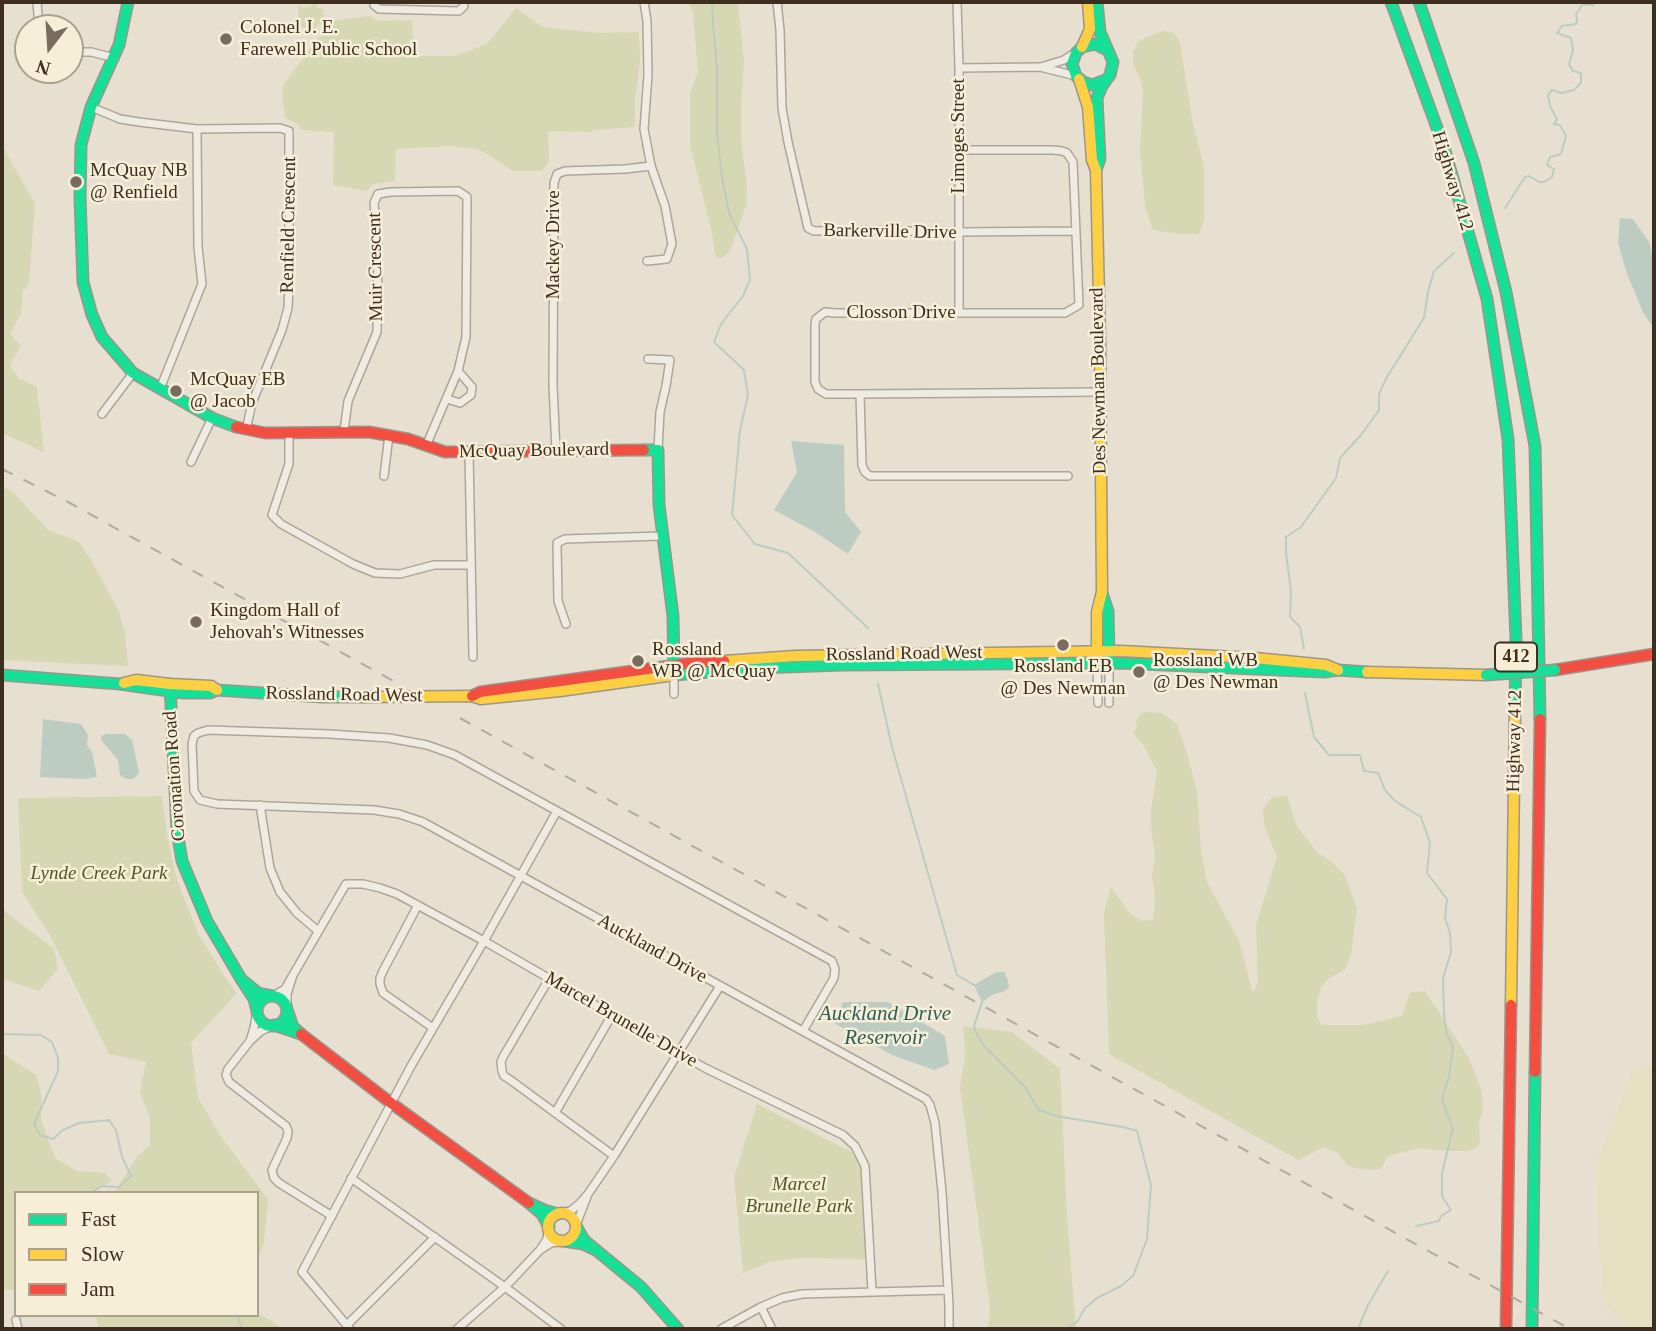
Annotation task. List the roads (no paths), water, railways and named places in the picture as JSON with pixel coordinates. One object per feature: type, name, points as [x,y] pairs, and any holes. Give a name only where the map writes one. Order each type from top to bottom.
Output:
[{"type":"main road","name":"McQuay Boulevard","points":[[128,2],[115,58],[91,107],[81,145],[80,198],[83,282],[92,315],[102,337],[133,373],[212,418],[246,430],[265,433],[369,432],[408,439],[445,452],[658,450]]},
{"type":"main road","points":[[1087,2],[1090,29],[1072,64],[1078,78],[1092,85],[1106,80],[1113,69],[1111,55],[1100,32],[1097,2]]},
{"type":"main road","name":"Highway 412","points":[[1391,2],[1444,147],[1487,299],[1508,439],[1516,639],[1506,1329]]},
{"type":"main road","name":"Highway 412","points":[[1419,2],[1474,163],[1506,292],[1535,446],[1540,682],[1532,1329]]},
{"type":"main road","points":[[1079,50],[1095,44],[1107,50]]},
{"type":"main road","name":"Des Newman Boulevard","points":[[1078,78],[1088,107],[1092,160],[1096,170],[1102,592],[1097,612],[1097,663]]},
{"type":"main road","name":"Des Newman Boulevard","points":[[1096,170],[1100,159],[1097,98],[1106,80]]},
{"type":"main road","points":[[658,450],[659,505],[673,616],[675,670]]},
{"type":"main road","name":"Des Newman Boulevard","points":[[1102,592],[1108,611],[1109,663]]},
{"type":"main road","name":"Rossland Road West","points":[[2,675],[210,693],[216,691],[322,697],[472,696],[481,699],[534,694],[751,657],[1109,651],[1255,658],[1326,665],[1338,670]]},
{"type":"main road","name":"Rossland Road West","points":[[675,670],[832,665],[1109,663],[1324,672],[1338,670],[1486,675],[1555,670],[1654,654]]},
{"type":"main road","name":"Coronation Road","points":[[170,688],[177,831],[182,861],[206,922],[254,999],[257,1011]]},
{"type":"main road","name":"Coronation Road","points":[[242,979],[258,993],[273,996]]},
{"type":"main road","points":[[300,1034],[264,1023],[257,1011],[260,1002],[273,996],[282,1000],[293,1027],[300,1034],[529,1203],[541,1214],[551,1236],[583,1244],[596,1251]]},
{"type":"main road","points":[[274,1025],[285,1017],[287,1008]]},
{"type":"main road","points":[[529,1203],[572,1217],[584,1240],[641,1287],[678,1329]]},
{"type":"main road","points":[[548,1227],[551,1219],[561,1213]]},
{"type":"main road","points":[[564,1241],[575,1233],[576,1225]]},
{"type":"street","points":[[374,2],[379,9],[458,11],[464,6],[464,2]]},
{"type":"street","points":[[644,2],[649,75],[644,128],[651,166],[665,206],[672,244],[667,259],[647,261]]},
{"type":"street","name":"Barkerville Drive","points":[[777,2],[782,108],[808,228],[814,231],[958,233],[1075,231]]},
{"type":"street","name":"Limoges Street","points":[[957,2],[959,312]]},
{"type":"street","points":[[959,68],[1040,67],[1064,60],[1079,50]]},
{"type":"street","points":[[84,52],[115,58]]},
{"type":"street","points":[[1040,67],[1078,78]]},
{"type":"street","name":"Renfield Crescent","points":[[91,107],[120,119],[197,129],[280,128],[289,131],[288,307],[282,330],[252,403],[246,430]]},
{"type":"street","points":[[160,389],[202,284],[198,247],[197,129]]},
{"type":"street","name":"Closson Drive","points":[[959,150],[1062,150],[1067,153],[1073,162],[1079,304],[1065,313],[821,313],[815,325],[815,382],[818,389],[826,394],[1100,392]]},
{"type":"street","name":"Mackey Drive","points":[[556,451],[553,385],[556,174],[565,171],[651,166]]},
{"type":"street","name":"Muir Crescent","points":[[344,431],[348,401],[377,332],[378,249],[374,203],[378,194],[458,191],[467,197],[466,337],[458,371],[426,446]]},
{"type":"street","points":[[648,359],[670,360],[660,412],[658,450]]},
{"type":"street","points":[[447,399],[460,403],[471,395],[472,387],[458,371]]},
{"type":"street","points":[[102,414],[133,373]]},
{"type":"street","points":[[860,394],[862,466],[864,472],[870,476],[1068,476]]},
{"type":"street","points":[[191,462],[212,418]]},
{"type":"street","points":[[289,433],[289,464],[272,515],[281,524],[374,573],[400,575],[434,565],[470,565]]},
{"type":"street","points":[[384,476],[389,435]]},
{"type":"street","points":[[469,453],[473,657]]},
{"type":"street","points":[[566,624],[558,601],[557,543],[565,539],[662,536]]},
{"type":"street","name":"Des Newman Boulevard","points":[[1097,663],[1098,703]]},
{"type":"street","name":"Des Newman Boulevard","points":[[1109,663],[1109,703]]},
{"type":"street","points":[[674,694],[675,670]]},
{"type":"street","name":"Auckland Drive","points":[[557,811],[455,755],[427,745],[390,738],[208,730],[194,736],[192,744],[194,791],[200,800],[217,804],[374,810],[423,822],[926,1099],[935,1123],[942,1192],[949,1329]]},
{"type":"street","points":[[260,805],[270,868],[280,892],[297,913],[318,931]]},
{"type":"street","points":[[435,1237],[348,1327],[302,1272],[391,1103],[557,811],[832,961],[834,978],[803,1031]]},
{"type":"street","name":"Marcel Brunelle Drive","points":[[273,996],[281,992],[293,975],[346,884],[363,884],[397,894],[728,1080],[844,1135],[855,1146],[866,1174],[872,1291]]},
{"type":"street","points":[[418,905],[380,978],[380,984],[383,993],[433,1028]]},
{"type":"street","name":"Marcel Brunelle Drive","points":[[287,1008],[287,994],[293,975]]},
{"type":"street","points":[[549,979],[503,1057],[501,1066],[504,1076],[614,1156]]},
{"type":"street","points":[[576,1225],[589,1194],[720,986]]},
{"type":"street","points":[[248,1043],[257,1011]]},
{"type":"street","points":[[555,1113],[612,1015]]},
{"type":"street","points":[[274,1025],[261,1031],[248,1043],[226,1075],[229,1082],[286,1126],[287,1138],[272,1170],[274,1178],[332,1216]]},
{"type":"street","points":[[351,1178],[561,1329]]},
{"type":"street","points":[[561,1213],[572,1210],[589,1194]]},
{"type":"street","points":[[457,1329],[505,1287],[540,1250],[547,1239],[548,1227]]},
{"type":"street","points":[[540,1250],[551,1243],[564,1241]]},
{"type":"street","points":[[721,1329],[761,1307],[782,1298],[802,1294],[947,1290]]},
{"type":"street","points":[[761,1307],[772,1329]]},
{"type":"street","points":[[16,1320],[18,1329]]},
{"type":"water","points":[[1620,218],[1633,219],[1649,242],[1654,261],[1654,329],[1644,314],[1627,274],[1618,243]]},
{"type":"water","points":[[791,441],[844,445],[845,512],[861,532],[848,554],[774,510],[797,472]]},
{"type":"water","points":[[43,719],[81,724],[88,735],[87,745],[92,752],[97,777],[40,777]]},
{"type":"water","points":[[125,734],[132,740],[139,772],[133,779],[120,775],[118,760],[101,740],[101,736]]},
{"type":"water","points":[[996,972],[1004,972],[1009,987],[982,1002],[974,985]]},
{"type":"water","name":"Auckland Drive Reservoir","points":[[843,1002],[888,1002],[945,1036],[949,1064],[934,1070],[892,1055],[834,1023]]},
{"type":"waterway","points":[[712,2],[717,67],[717,134],[722,176],[729,213],[747,249],[750,280],[743,296],[721,324],[714,342],[744,370],[748,395],[740,430],[732,515],[755,544],[788,553],[868,628]]},
{"type":"waterway","points":[[1505,208],[1525,177],[1529,176],[1539,182],[1552,177],[1554,169],[1547,165],[1550,157],[1561,154],[1566,136],[1560,125],[1554,124],[1557,119],[1548,95],[1552,90],[1561,93],[1574,90],[1581,83],[1581,73],[1573,71],[1569,64],[1573,50],[1571,38],[1557,33],[1562,26],[1576,24],[1576,14],[1583,4],[1593,5],[1595,2]]},
{"type":"waterway","points":[[1304,649],[1300,627],[1290,617],[1291,591],[1286,537],[1301,527],[1336,478],[1340,458],[1379,410],[1379,394],[1387,377],[1424,318],[1434,271],[1454,253]]},
{"type":"waterway","points":[[878,684],[892,747],[957,975],[974,985]]},
{"type":"waterway","points":[[1305,693],[1314,737],[1329,755],[1360,755],[1364,771],[1378,773],[1385,790],[1395,801],[1421,817],[1430,843],[1427,873],[1447,899],[1445,918],[1450,933],[1451,952],[1443,978],[1444,1015],[1446,1031],[1453,1048],[1442,1100],[1453,1129],[1442,1173],[1442,1196],[1451,1210],[1441,1216],[1439,1221],[1416,1226]]},
{"type":"waterway","points":[[982,1002],[974,1026],[975,1031],[984,1046],[1025,1087],[1038,1109],[1056,1116],[1137,1131],[1151,1185],[1147,1239],[1133,1276],[1121,1286],[1097,1298],[1085,1308],[1077,1322],[1065,1329]]},
{"type":"waterway","points":[[2,1034],[41,1035],[52,1042],[58,1058],[58,1071],[34,1124],[40,1135],[53,1139],[63,1130],[79,1123],[109,1120],[116,1130],[122,1157],[131,1176],[119,1187],[102,1186],[94,1191]]},
{"type":"waterway","points":[[1358,1329],[1368,1305],[1388,1271]]},
{"type":"waterway","points":[[238,1317],[242,1329]]},
{"type":"railway","points":[[2,469],[68,502],[397,683]]},
{"type":"railway","points":[[460,718],[1570,1329]]},
{"type":"place","name":"Colonel J. E. Farewell Public School","points":[[226,39]]},
{"type":"place","name":"McQuay NB @ Renfield","points":[[76,182]]},
{"type":"place","name":"McQuay EB @ Jacob","points":[[176,391]]},
{"type":"place","name":"Kingdom Hall of Jehovah's Witnesses","points":[[196,622]]},
{"type":"place","name":"Rossland EB @ Des Newman","points":[[1063,645]]},
{"type":"place","name":"Rossland WB @ McQuay","points":[[638,661]]},
{"type":"place","name":"Rossland WB @ Des Newman","points":[[1139,672]]},
{"type":"park label","name":"Lynde Creek Park","points":[[99,874]]},
{"type":"park label","name":"Marcel Brunelle Park","points":[[799,1196]]}]
